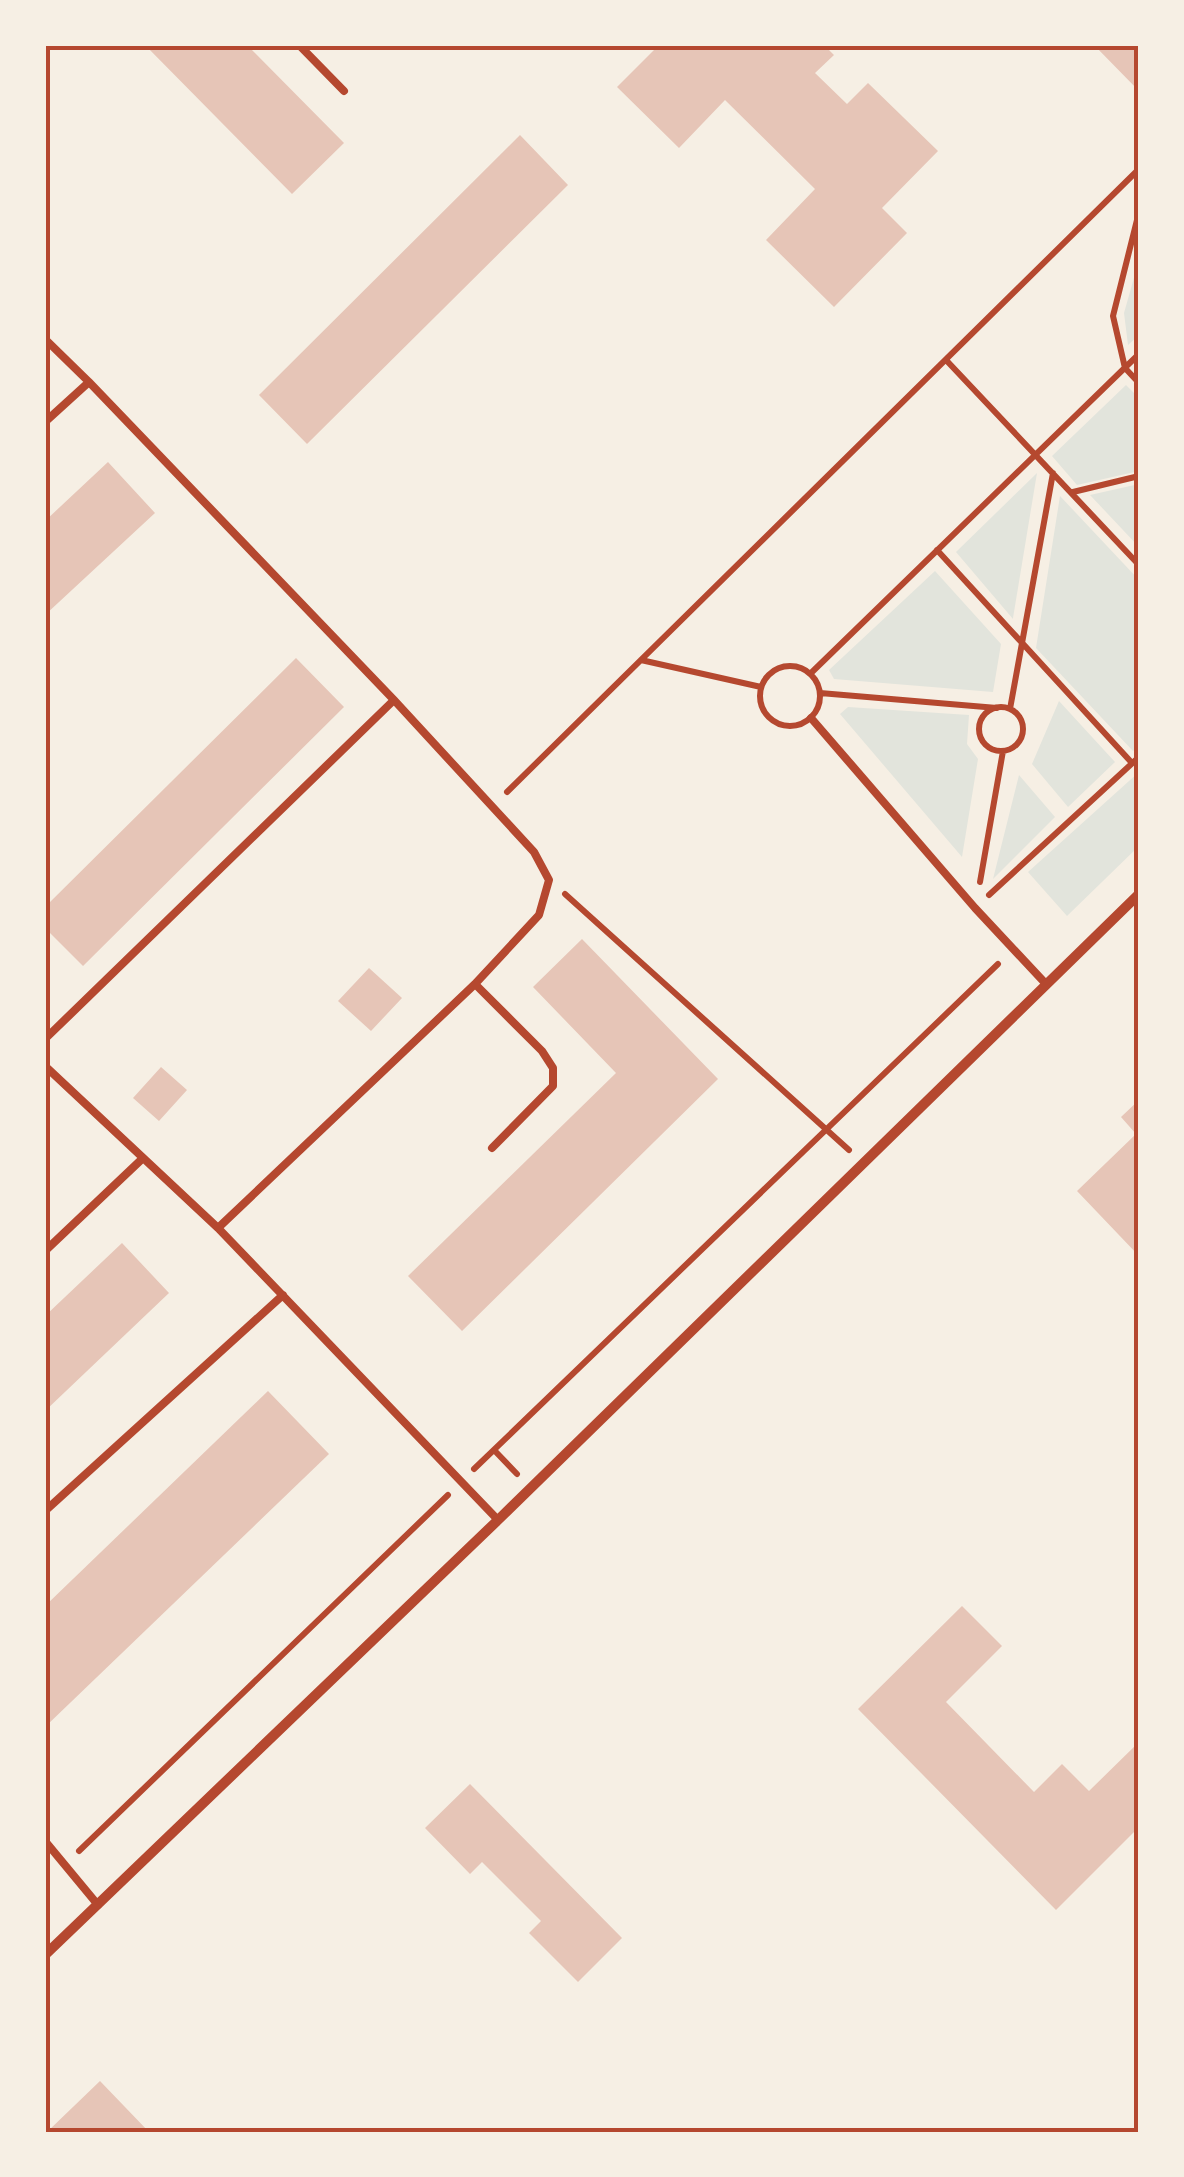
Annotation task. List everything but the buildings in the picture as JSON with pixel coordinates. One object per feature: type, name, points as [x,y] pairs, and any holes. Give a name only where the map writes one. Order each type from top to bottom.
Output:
[{"type":"street","points":[[45,1955],[498,1520],[1139,894]]},
{"type":"lane","points":[[299,45],[344,91]]},
{"type":"lane","points":[[45,340],[394,700],[534,852],[549,880],[539,915],[475,984],[218,1228]]},
{"type":"lane","points":[[45,422],[89,382]]},
{"type":"lane","points":[[45,1039],[394,700]]},
{"type":"lane","points":[[811,718],[1046,984]]},
{"type":"lane","points":[[475,984],[542,1051],[553,1068],[553,1086],[492,1148]]},
{"type":"lane","points":[[45,1066],[218,1228],[498,1520]]},
{"type":"lane","points":[[45,1252],[142,1160]]},
{"type":"lane","points":[[45,1511],[283,1295]]},
{"type":"lane","points":[[45,1841],[98,1905]]},
{"type":"path","points":[[492,806],[1139,169]]},
{"type":"path","points":[[1139,212],[1113,316],[1125,368],[1139,383]]},
{"type":"path","points":[[810,674],[1139,354]]},
{"type":"path","points":[[946,360],[1139,565]]},
{"type":"path","points":[[1010,710],[1053,472]]},
{"type":"path","points":[[1072,492],[1139,476]]},
{"type":"path","points":[[937,550],[1132,763]]},
{"type":"path","points":[[640,660],[761,687]]},
{"type":"path","points":[[782,667],[802,668],[820,692],[817,711],[793,726],[774,722],[762,706],[761,687],[766,678],[782,667]]},
{"type":"path","points":[[820,692],[997,708],[1010,710],[1021,719],[1023,733],[1016,745],[1003,751],[984,743],[979,729],[985,715],[997,708]]},
{"type":"path","points":[[975,908],[1003,751]]},
{"type":"path","points":[[975,908],[1139,757]]},
{"type":"path","points":[[549,880],[863,1162]]},
{"type":"path","points":[[64,1865],[1013,949]]},
{"type":"shaded area","points":[[1139,260],[1139,335],[1128,345],[1124,313]]},
{"type":"shaded area","points":[[1126,385],[1139,398],[1139,471],[1077,485],[1052,456]]},
{"type":"shaded area","points":[[1037,473],[1013,618],[1013,619],[956,552]]},
{"type":"shaded area","points":[[1139,484],[1139,547],[1090,495]]},
{"type":"shaded area","points":[[1060,496],[1139,580],[1139,746],[1133,751],[1036,648]]},
{"type":"shaded area","points":[[935,571],[1001,644],[993,692],[834,679],[829,670]]},
{"type":"shaded area","points":[[1059,701],[1115,762],[1068,807],[1032,764]]},
{"type":"shaded area","points":[[848,707],[969,715],[967,744],[978,759],[962,857],[840,714]]},
{"type":"shaded area","points":[[1139,772],[1139,846],[1067,916],[1028,872]]},
{"type":"shaded area","points":[[1019,775],[1055,817],[993,879]]}]
